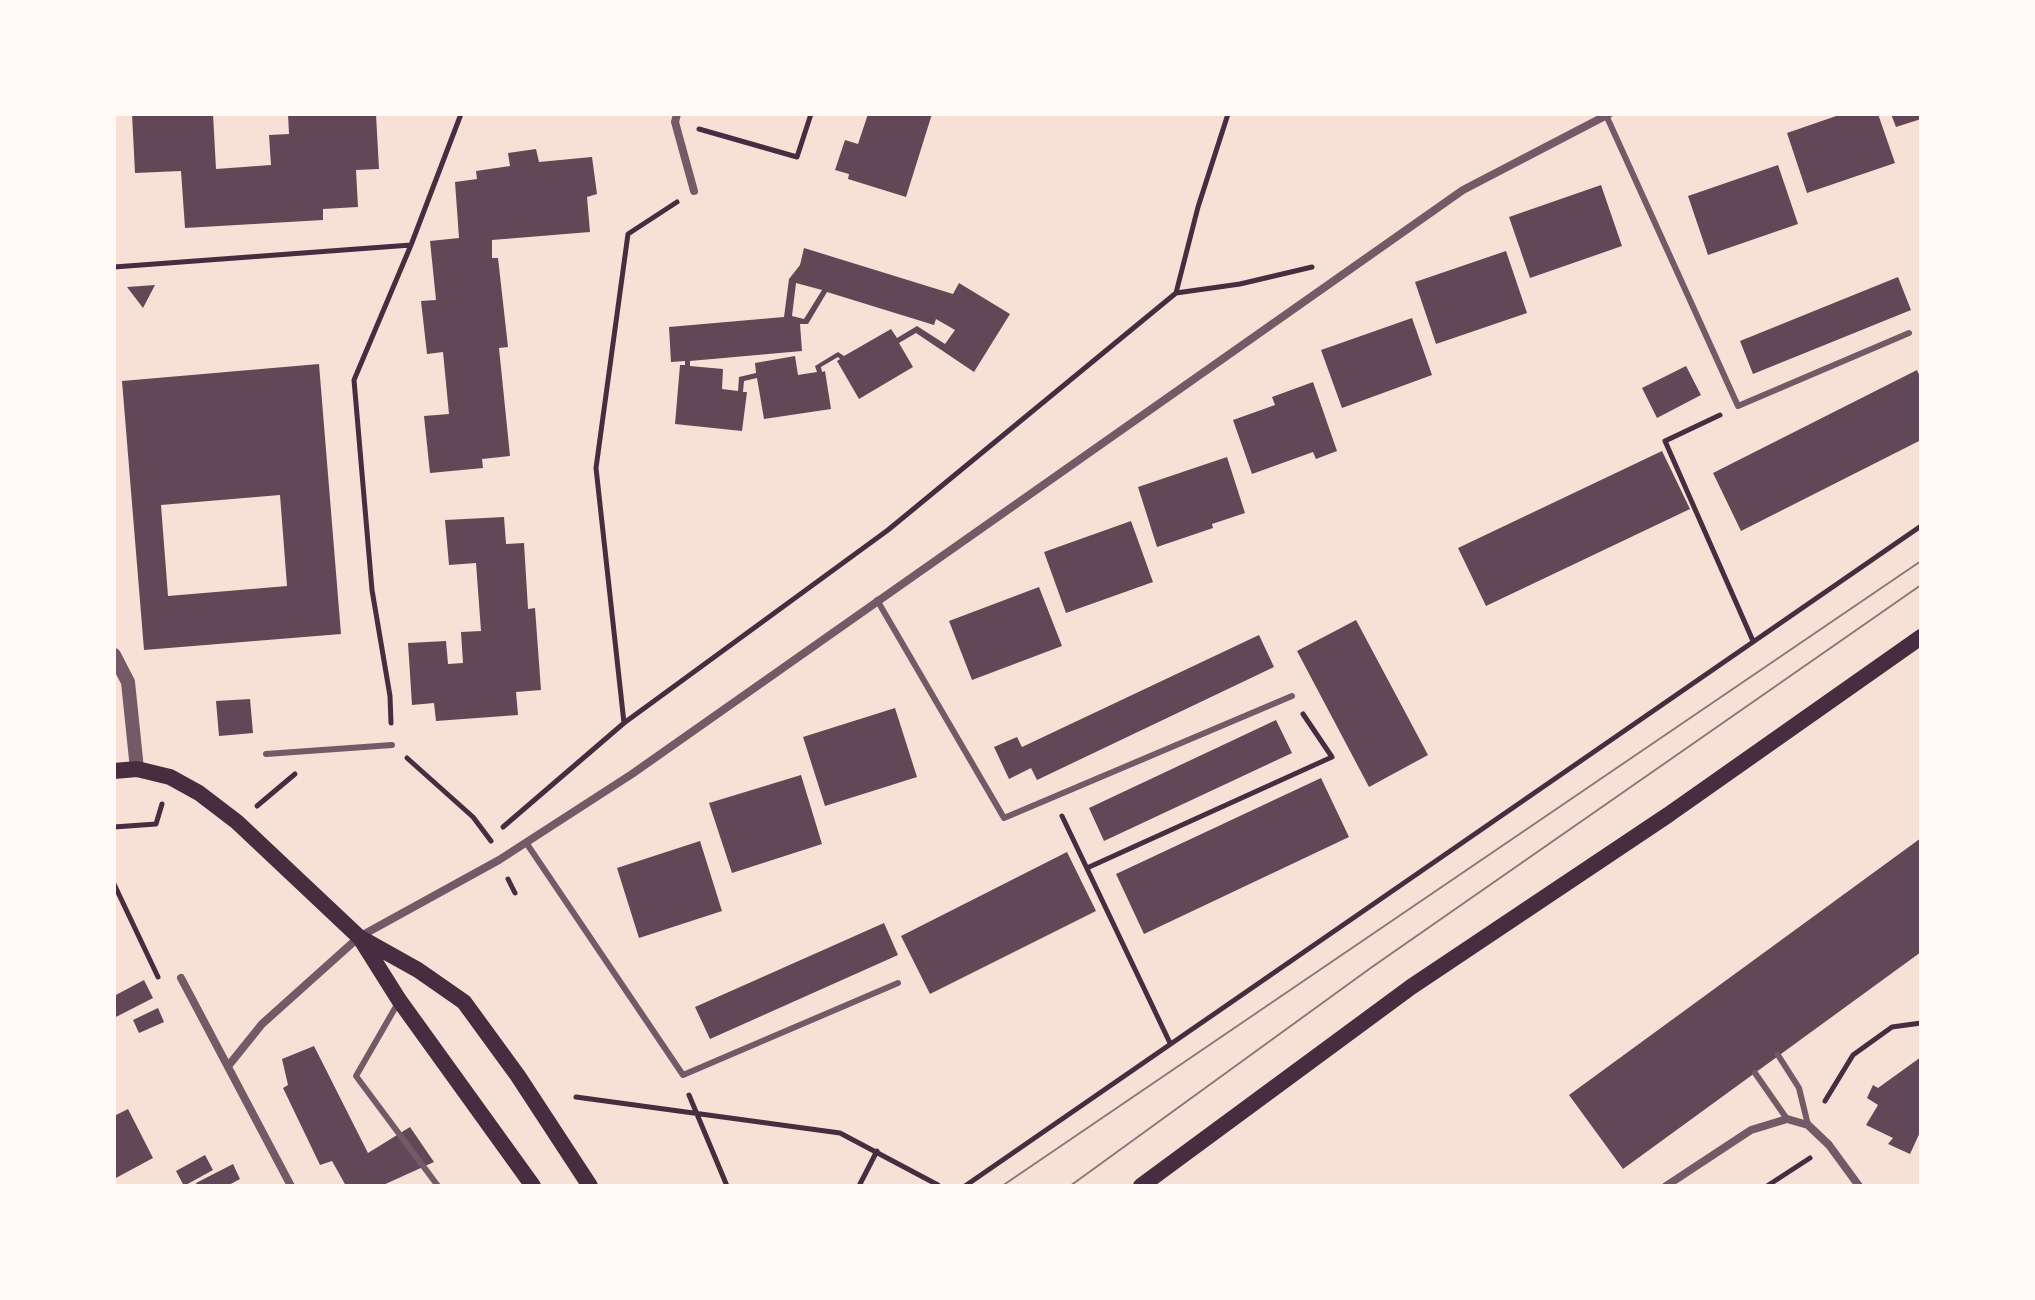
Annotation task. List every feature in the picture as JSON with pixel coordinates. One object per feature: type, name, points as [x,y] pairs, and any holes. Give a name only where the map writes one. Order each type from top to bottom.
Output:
[{"type":"main road","points":[[1141,1186],[1411,987],[1668,815],[1921,637]]},
{"type":"main road","points":[[114,771],[137,769],[170,777],[199,793],[237,822],[359,937],[418,970],[464,1002],[518,1076],[581,1181]]},
{"type":"main road","points":[[359,937],[399,1000],[533,1186]]},
{"type":"street","points":[[229,1065],[262,1024],[359,937],[527,844],[632,774],[1463,190],[1608,115]]},
{"type":"street","points":[[676,118],[694,191]]},
{"type":"street","points":[[114,655],[128,682],[137,769]]},
{"type":"street","points":[[181,978],[291,1186]]},
{"type":"street","points":[[1666,1186],[1751,1130],[1787,1119],[1808,1125],[1829,1145],[1859,1186]]},
{"type":"lane","points":[[1608,115],[1738,406],[1909,333]]},
{"type":"lane","points":[[877,600],[1004,818],[1292,696]]},
{"type":"lane","points":[[266,754],[392,745]]},
{"type":"lane","points":[[527,844],[683,1075],[898,983]]},
{"type":"lane","points":[[399,1000],[356,1076],[438,1186]]},
{"type":"lane","points":[[1778,1055],[1799,1088],[1808,1125]]},
{"type":"lane","points":[[1755,1073],[1787,1119]]},
{"type":"path","points":[[461,114],[411,245],[354,380],[372,590],[390,696],[392,745],[473,817],[490,838]]},
{"type":"path","points":[[676,118],[797,157],[811,114]]},
{"type":"path","points":[[1176,293],[1198,207],[1228,114]]},
{"type":"path","points":[[624,723],[596,468],[628,234],[694,191]]},
{"type":"path","points":[[114,267],[411,245]]},
{"type":"path","points":[[501,828],[624,723],[888,530],[1176,293],[1240,284],[1315,266]]},
{"type":"path","points":[[1738,406],[1665,441],[1753,641]]},
{"type":"path","points":[[965,1186],[1921,526]]},
{"type":"path","points":[[1087,868],[1332,757],[1292,696]]},
{"type":"path","points":[[237,822],[323,751]]},
{"type":"path","points":[[114,827],[156,824],[170,777]]},
{"type":"path","points":[[1053,797],[1170,1043]]},
{"type":"path","points":[[114,884],[160,982],[181,978]]},
{"type":"path","points":[[1808,1125],[1853,1055],[1892,1027],[1921,1023]]},
{"type":"path","points":[[576,1097],[840,1133],[938,1185]]},
{"type":"path","points":[[695,1113],[727,1186]]},
{"type":"path","points":[[1767,1186],[1829,1145]]},
{"type":"path","points":[[859,1186],[877,1151]]},
{"type":"building","points":[[132,114],[213,114],[216,169],[271,165],[269,135],[289,134],[288,114],[376,114],[379,169],[356,170],[358,207],[323,209],[323,220],[185,228],[181,171],[135,173]]},
{"type":"building","points":[[868,114],[932,114],[906,197],[848,179],[849,174],[835,170],[845,140],[858,144]]},
{"type":"building","points":[[1842,114],[1878,114],[1895,163],[1807,193],[1787,133]]},
{"type":"building","points":[[1891,114],[1921,114],[1921,119],[1896,127]]},
{"type":"building","points":[[536,149],[539,162],[592,157],[597,194],[587,197],[590,232],[492,240],[492,258],[498,258],[508,347],[499,348],[510,456],[482,459],[483,468],[430,473],[424,416],[449,414],[443,352],[427,354],[421,301],[436,300],[430,241],[459,238],[455,182],[477,179],[476,171],[510,166],[508,153]]},
{"type":"building","points":[[1778,165],[1798,224],[1708,255],[1688,196]]},
{"type":"building","points":[[1601,185],[1622,246],[1530,278],[1509,217]]},
{"type":"building","points":[[804,248],[953,294],[959,283],[1010,314],[974,372],[916,333],[899,343],[913,367],[859,399],[837,361],[840,359],[838,357],[821,367],[822,372],[825,371],[831,409],[764,419],[757,378],[744,381],[743,392],[747,392],[742,431],[675,424],[680,365],[685,365],[685,361],[671,362],[669,327],[784,317],[789,279],[800,265]],"holes":[[[796,283],[822,290],[804,319],[792,316]],[[827,292],[934,325],[936,319],[955,330],[945,344],[917,326],[897,338],[891,329],[844,356],[838,352],[815,366],[817,372],[798,375],[795,356],[755,363],[756,373],[739,377],[738,391],[722,389],[723,369],[690,366],[690,361],[802,351],[800,324],[808,324]]]},
{"type":"building","points":[[1506,251],[1527,313],[1436,344],[1415,282]]},
{"type":"building","points":[[1898,277],[1911,310],[1753,374],[1740,341]]},
{"type":"building","points":[[155,285],[143,308],[127,287]]},
{"type":"building","points":[[1412,318],[1432,375],[1342,408],[1321,350]]},
{"type":"building","points":[[319,364],[341,634],[144,650],[122,381]],"holes":[[[280,495],[287,586],[168,596],[161,505]]]},
{"type":"building","points":[[1686,366],[1701,395],[1657,418],[1642,388]]},
{"type":"building","points":[[1917,370],[1921,379],[1921,440],[1741,531],[1713,473]]},
{"type":"building","points":[[1313,382],[1337,451],[1316,459],[1313,452],[1252,474],[1233,420],[1275,405],[1272,397]]},
{"type":"building","points":[[1662,451],[1690,509],[1486,606],[1458,548]]},
{"type":"building","points":[[1227,457],[1245,513],[1212,524],[1213,528],[1157,547],[1138,487]]},
{"type":"building","points":[[504,517],[506,544],[524,543],[528,609],[535,608],[541,690],[516,692],[518,715],[436,721],[434,703],[412,705],[408,643],[446,641],[448,664],[463,663],[461,632],[481,631],[476,563],[449,565],[445,520]]},
{"type":"building","points":[[1131,521],[1153,582],[1066,613],[1044,552]]},
{"type":"building","points":[[1039,587],[1062,646],[972,680],[949,621]]},
{"type":"building","points":[[1356,620],[1428,755],[1369,787],[1297,651]]},
{"type":"building","points":[[1259,635],[1274,667],[1037,780],[1031,768],[1009,779],[994,747],[1017,737],[1022,747]]},
{"type":"building","points":[[250,699],[253,733],[219,736],[216,701]]},
{"type":"building","points":[[895,708],[917,777],[825,806],[803,737]]},
{"type":"building","points":[[1276,720],[1292,753],[1104,841],[1089,808]]},
{"type":"building","points":[[801,775],[822,844],[732,873],[709,803]]},
{"type":"building","points":[[1321,778],[1349,837],[1144,934],[1116,874]]},
{"type":"building","points":[[1921,838],[1921,952],[1623,1169],[1569,1095]]},
{"type":"building","points":[[700,841],[722,911],[639,938],[617,868]]},
{"type":"building","points":[[1067,852],[1096,911],[930,994],[901,936]]},
{"type":"building","points":[[884,923],[898,955],[710,1039],[695,1007]]},
{"type":"building","points":[[144,980],[153,998],[114,1018],[114,996]]},
{"type":"building","points":[[158,1008],[164,1022],[139,1033],[133,1020]]},
{"type":"building","points":[[314,1046],[368,1153],[410,1127],[434,1162],[381,1186],[346,1186],[332,1161],[320,1165],[283,1088],[288,1085],[282,1059]]},
{"type":"building","points":[[1921,1057],[1921,1130],[1910,1154],[1888,1144],[1893,1138],[1866,1125],[1878,1105],[1867,1098],[1873,1085],[1878,1088]]},
{"type":"building","points":[[128,1109],[153,1158],[114,1179],[114,1116]]},
{"type":"building","points":[[205,1155],[213,1170],[184,1186],[176,1171]]},
{"type":"building","points":[[233,1164],[240,1179],[227,1186],[197,1186],[196,1183]]},
{"type":"tram line","points":[[1002,1186],[1921,561]]},
{"type":"tram line","points":[[1070,1186],[1372,967],[1921,585]]}]
